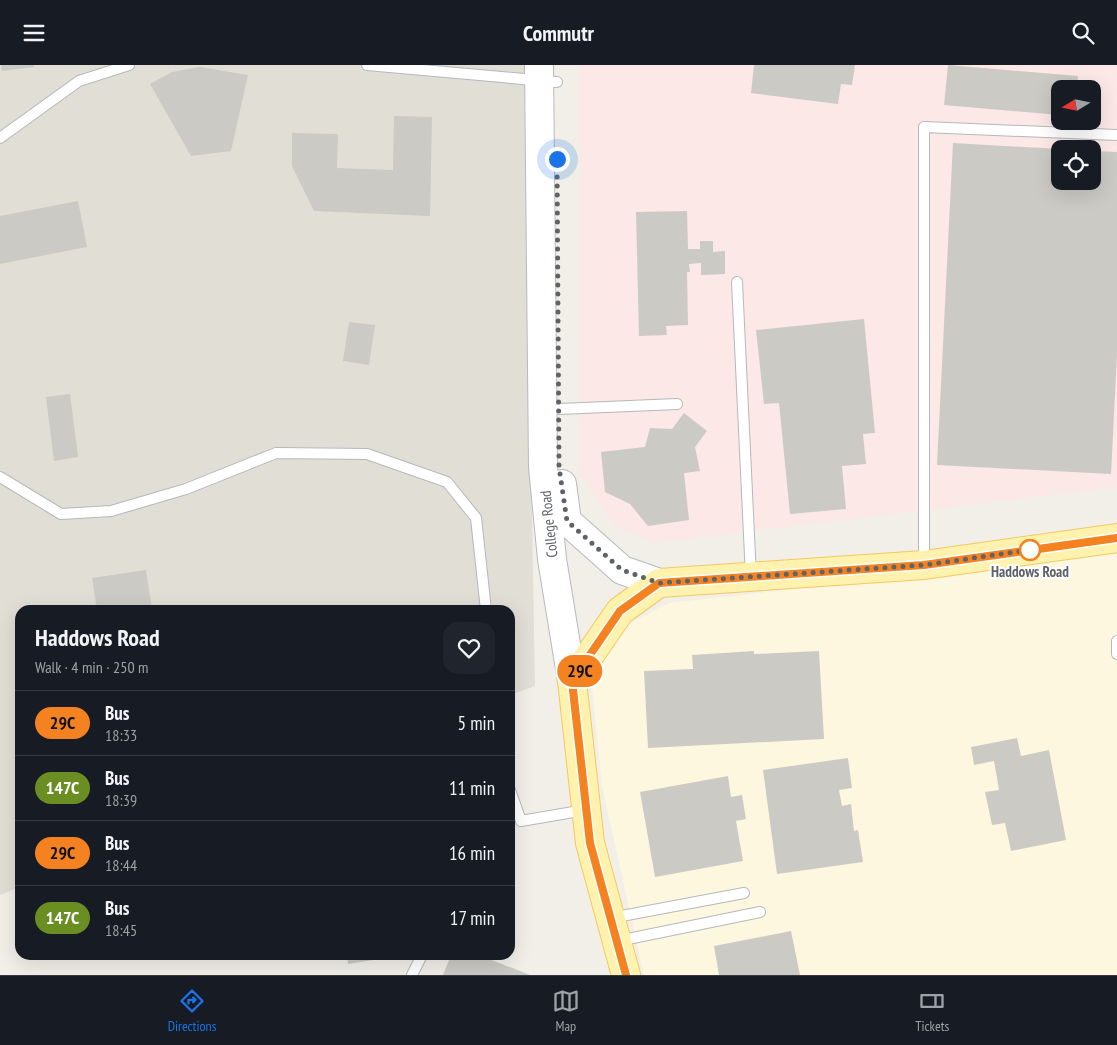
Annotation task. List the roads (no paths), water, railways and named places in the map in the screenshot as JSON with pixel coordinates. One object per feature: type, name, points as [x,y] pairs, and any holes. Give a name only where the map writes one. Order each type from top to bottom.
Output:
[{"type":"main road","name":"College Road","points":[[548,73],[559,409],[559,467],[567,521],[622,570],[659,583]]},
{"type":"main road","name":"College Road","points":[[548,73],[543,467],[552,559],[572,681],[590,843],[626,975]]},
{"type":"main road","points":[[572,681],[620,611],[659,583],[924,565],[1117,538]]},
{"type":"lane","points":[[0,138],[79,81],[129,65]]},
{"type":"lane","points":[[367,65],[548,73]]},
{"type":"lane","points":[[924,565],[924,127],[1117,135]]},
{"type":"lane","points":[[738,282],[751,578]]},
{"type":"lane","points":[[559,409],[677,404]]},
{"type":"lane","points":[[0,477],[61,514],[101,512],[186,489],[276,453],[367,454],[447,482],[476,518],[485,605]]},
{"type":"lane","points":[[1117,641],[1117,654]]},
{"type":"lane","points":[[515,805],[520,821],[586,809]]},
{"type":"lane","points":[[614,930],[744,893]]},
{"type":"lane","points":[[614,930],[760,913]]},
{"type":"lane","points":[[412,975],[420,960]]},
{"type":"place","name":"Haddows Road","points":[[1030,550]]}]
